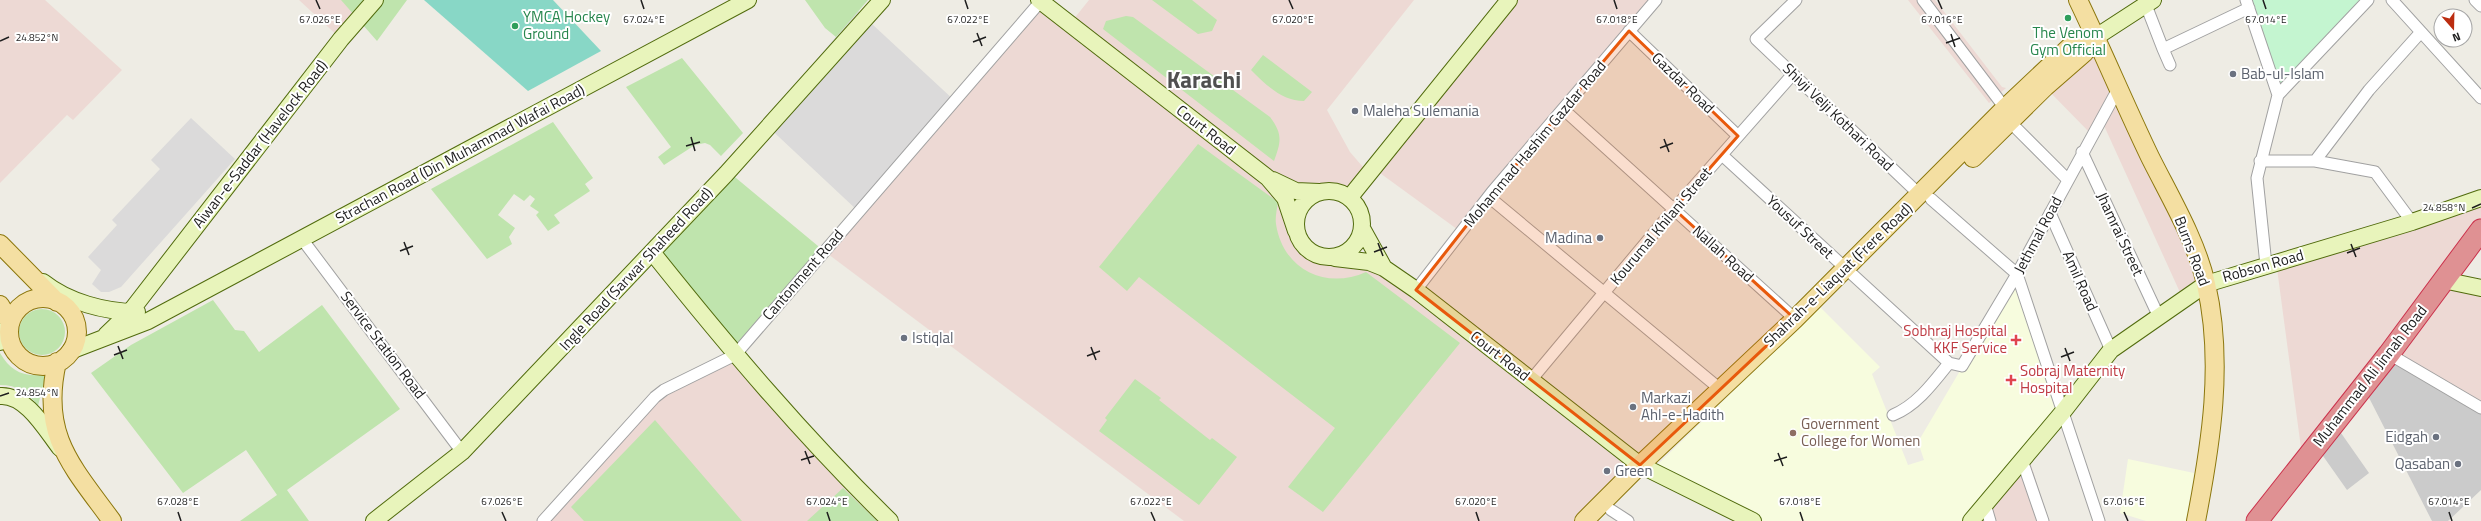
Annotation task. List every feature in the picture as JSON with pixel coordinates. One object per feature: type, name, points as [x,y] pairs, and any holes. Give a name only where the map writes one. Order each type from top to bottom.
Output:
[{"type":"highway","name":"Muhammad Ali Jinnah Road","points":[[2257,521],[2389,354],[2481,230]]},
{"type":"main road","name":"Aiwan-e-Saddar (Havelock Road)","points":[[97,343],[130,312],[336,46],[375,0]]},
{"type":"main road","name":"Strachan Road (Din Muhammad Wafai Road)","points":[[64,356],[148,321],[748,0]]},
{"type":"main road","name":"Ingle Road (Sarwar Shaheed Road)","points":[[374,521],[462,452],[726,174],[882,0]]},
{"type":"main road","points":[[1350,197],[1509,0]]},
{"type":"main road","name":"Burns Road","points":[[2078,0],[2096,37],[2118,89],[2188,235],[2206,284],[2215,352],[2214,379],[2211,432],[2196,521]]},
{"type":"main road","name":"Court Road","points":[[1040,1],[1268,178],[1285,198],[1296,231]]},
{"type":"main road","name":"Shahrah-e-Liaquat (Frere Road)","points":[[1584,521],[1645,468],[1850,272],[2008,115],[2084,53],[2096,37],[2147,2]]},
{"type":"main road","points":[[1268,178],[1296,191],[1319,192],[1330,190],[1350,197],[1356,203],[1363,218],[1363,230],[1356,245],[1352,249],[1337,257],[1330,257]]},
{"type":"main road","points":[[1319,192],[1312,195],[1299,210],[1296,231],[1305,247],[1314,254],[1369,262],[1384,268]]},
{"type":"main road","name":"Robson Road","points":[[1971,521],[2062,413],[2111,350],[2158,315],[2206,284],[2412,222],[2481,198]]},
{"type":"main road","name":"Court Road","points":[[1363,230],[1384,268],[1416,290],[1645,468],[1753,521]]},
{"type":"main road","points":[[0,244],[61,304],[75,324],[76,338],[64,356],[53,378],[52,408],[58,440],[64,455]]},
{"type":"main road","points":[[652,252],[735,355],[850,481],[890,521]]},
{"type":"main road","points":[[27,269],[64,295],[101,308],[125,301],[147,289]]},
{"type":"main road","name":"Shahrah-e-Liaquat (Frere Road)","points":[[1606,516],[1645,468],[1720,389],[1795,319],[1850,272]]},
{"type":"main road","points":[[2444,280],[2481,288]]},
{"type":"main road","points":[[0,342],[18,310],[29,301],[43,298],[61,304],[130,312],[172,308]]},
{"type":"main road","points":[[0,305],[10,322],[8,329],[9,336],[18,355],[36,365],[64,356]]},
{"type":"main road","points":[[0,396],[6,395],[22,403],[36,417],[112,521]]},
{"type":"street","name":"Mohammad Hashim Gazdar Road","points":[[1416,290],[1489,197],[1656,0]]},
{"type":"street","name":"Shivji Velji Kothari Road","points":[[1796,0],[1756,39],[1926,197],[2017,274]]},
{"type":"street","points":[[1923,0],[2008,115],[2068,180]]},
{"type":"street","points":[[2266,265],[2257,178],[2260,161],[2278,96],[2368,0]]},
{"type":"street","points":[[2392,0],[2481,98]]},
{"type":"street","points":[[2475,0],[2481,6]]},
{"type":"street","name":"Cantonment Road","points":[[543,521],[655,397],[664,390],[735,355],[1040,1]]},
{"type":"street","points":[[2147,2],[2170,65]]},
{"type":"street","points":[[2163,49],[2248,4],[2278,96]]},
{"type":"street","name":"Gazdar Road","points":[[1629,31],[1738,136]]},
{"type":"street","points":[[2315,161],[2369,90],[2421,32]]},
{"type":"street","name":"Kourumal Khilani Street","points":[[1531,380],[1674,209],[1793,74]]},
{"type":"street","name":"Jethmal Road","points":[[1949,363],[1962,366],[2017,274],[2082,152],[2118,89]]},
{"type":"street","name":"Nallah Road","points":[[1563,109],[1795,319]]},
{"type":"street","name":"Jhamrai Street","points":[[2082,152],[2158,315]]},
{"type":"street","name":"Yousuf Street","points":[[1722,155],[1949,363]]},
{"type":"street","points":[[2260,161],[2315,161],[2376,172],[2412,222]]},
{"type":"street","points":[[1489,197],[1720,389]]},
{"type":"street","name":"Amil Road","points":[[2050,213],[2111,350]]},
{"type":"street","name":"Service Station Road","points":[[302,239],[462,452]]},
{"type":"street","points":[[2017,274],[2099,521]]},
{"type":"street","points":[[2389,354],[2481,408]]},
{"type":"street","points":[[1893,415],[1902,411],[1921,395],[1949,363]]},
{"type":"street","points":[[2022,460],[2043,521]]},
{"type":"street","points":[[1985,504],[1990,521]]},
{"type":"street","points":[[1606,516],[1628,521]]},
{"type":"highlighted area","points":[[1629,31],[1738,136],[1674,209],[1795,319],[1640,465],[1416,290],[1489,197]]},
{"type":"shaded area","points":[[0,0],[45,0],[122,70],[73,120],[67,115],[0,183]]},
{"type":"shaded area","points":[[299,0],[375,0],[341,39]]},
{"type":"shaded area","name":"YMCA Hockey Ground","points":[[424,0],[553,0],[601,51],[528,91]]},
{"type":"shaded area","points":[[1089,0],[1414,0],[1327,110],[1350,152],[1369,174],[1349,194],[1296,191],[1285,198],[1299,210],[1296,221],[1300,242],[1314,254],[1369,262],[1640,465],[1583,521],[1184,521],[824,251],[1041,2],[1069,25]]},
{"type":"shaded area","points":[[1512,0],[1657,0],[1461,232],[1373,168]]},
{"type":"shaded area","points":[[1908,0],[1935,0],[2002,87],[2006,88],[1989,103]]},
{"type":"shaded area","points":[[858,11],[955,101],[858,211],[763,122]]},
{"type":"shaded area","points":[[2096,37],[2206,284],[2183,299],[2101,119],[2092,135],[2045,87]]},
{"type":"shaded area","points":[[191,118],[235,159],[121,287],[109,292],[101,292],[92,284],[101,270],[88,257],[117,225],[112,220],[160,169],[151,160]]},
{"type":"shaded area","points":[[2481,200],[2481,230],[2443,280],[2481,288],[2481,408],[2389,354],[2303,463],[2276,261]]},
{"type":"shaded area","name":"Government College for Women","points":[[2017,274],[2062,413],[1971,521],[1753,521],[1651,471],[1820,307],[1880,367],[1872,374],[1908,465],[1924,460],[1918,442]]},
{"type":"shaded area","name":"Eidgah","points":[[2389,354],[2481,408],[2481,490],[2448,521],[2432,521],[2363,386]]},
{"type":"shaded area","points":[[735,355],[890,521],[543,521],[655,397]]},
{"type":"shaded area","points":[[2334,423],[2369,473],[2347,490],[2316,446]]},
{"type":"shaded area","points":[[2128,459],[2194,473],[2186,521],[2146,521],[2120,513]]},
{"type":"shaded area","points":[[2030,462],[2049,521],[1971,521]]},
{"type":"green space","points":[[341,0],[407,0],[377,41]]},
{"type":"green space","points":[[805,0],[868,0],[836,37],[825,28]]},
{"type":"green space","points":[[1152,0],[1192,0],[1217,20],[1212,31],[1198,34]]},
{"type":"green space","points":[[2246,0],[2368,0],[2278,95]]},
{"type":"green space","points":[[1126,16],[1133,17],[1270,117],[1277,128],[1280,138],[1274,161],[1103,29],[1106,21]]},
{"type":"green space","points":[[1263,55],[1312,92],[1304,101],[1289,98],[1275,91],[1251,70]]},
{"type":"green space","points":[[682,58],[743,133],[721,156],[710,145],[705,143],[695,145],[664,165],[658,157],[671,147],[626,87]]},
{"type":"green space","points":[[553,122],[593,178],[585,184],[590,191],[554,215],[560,223],[548,231],[536,215],[539,212],[530,206],[535,199],[530,195],[524,201],[514,194],[498,215],[515,228],[509,237],[512,244],[487,259],[431,189]]},
{"type":"green space","points":[[1198,144],[1278,202],[1276,224],[1280,240],[1287,253],[1297,264],[1309,272],[1322,277],[1336,279],[1351,277],[1366,272],[1460,343],[1323,512],[1288,487],[1335,428],[1139,277],[1127,291],[1099,267]]},
{"type":"green space","points":[[724,168],[824,251],[735,355],[652,252]]},
{"type":"green space","points":[[213,300],[235,330],[244,331],[259,352],[322,305],[400,409],[287,490],[309,521],[240,521],[277,495],[246,450],[183,493],[91,373],[131,345]]},
{"type":"green space","points":[[42,309],[55,313],[61,319],[65,332],[61,345],[55,351],[42,355],[29,351],[23,345],[19,332],[23,319],[29,313]]},
{"type":"green space","points":[[0,353],[9,365],[19,372],[32,375],[46,374],[38,406],[22,390],[12,386],[0,385]]},
{"type":"green space","points":[[1135,379],[1161,398],[1159,400],[1210,440],[1212,438],[1237,457],[1199,505],[1099,431],[1107,420],[1105,418]]},
{"type":"green space","points":[[655,420],[742,521],[584,521],[571,507]]},
{"type":"green space","points":[[843,488],[877,521],[807,521]]},
{"type":"place","name":"The Venom Gym Official","points":[[2068,18]]},
{"type":"place","name":"YMCA Hockey Ground","points":[[515,26]]},
{"type":"place","name":"Bab-ul-Islam","points":[[2233,74]]},
{"type":"place","name":"Maleha Sulemania","points":[[1355,111]]},
{"type":"place","name":"Madina","points":[[1600,238]]},
{"type":"place","name":"Istiqlal","points":[[904,338]]},
{"type":"place","name":"Sobhraj Hospital KKF Service","points":[[2016,340]]},
{"type":"place","name":"Sobraj Maternity Hospital","points":[[2011,380]]},
{"type":"place","name":"Markazi Ahl-e-Hadith","points":[[1633,407]]},
{"type":"place","name":"Government College for Women","points":[[1793,433]]},
{"type":"place","name":"Eidgah","points":[[2436,437]]},
{"type":"place","name":"Qasaban","points":[[2458,464]]},
{"type":"place","name":"Green","points":[[1607,471]]},
{"type":"district","name":"Karachi","points":[[1204,80]]}]
